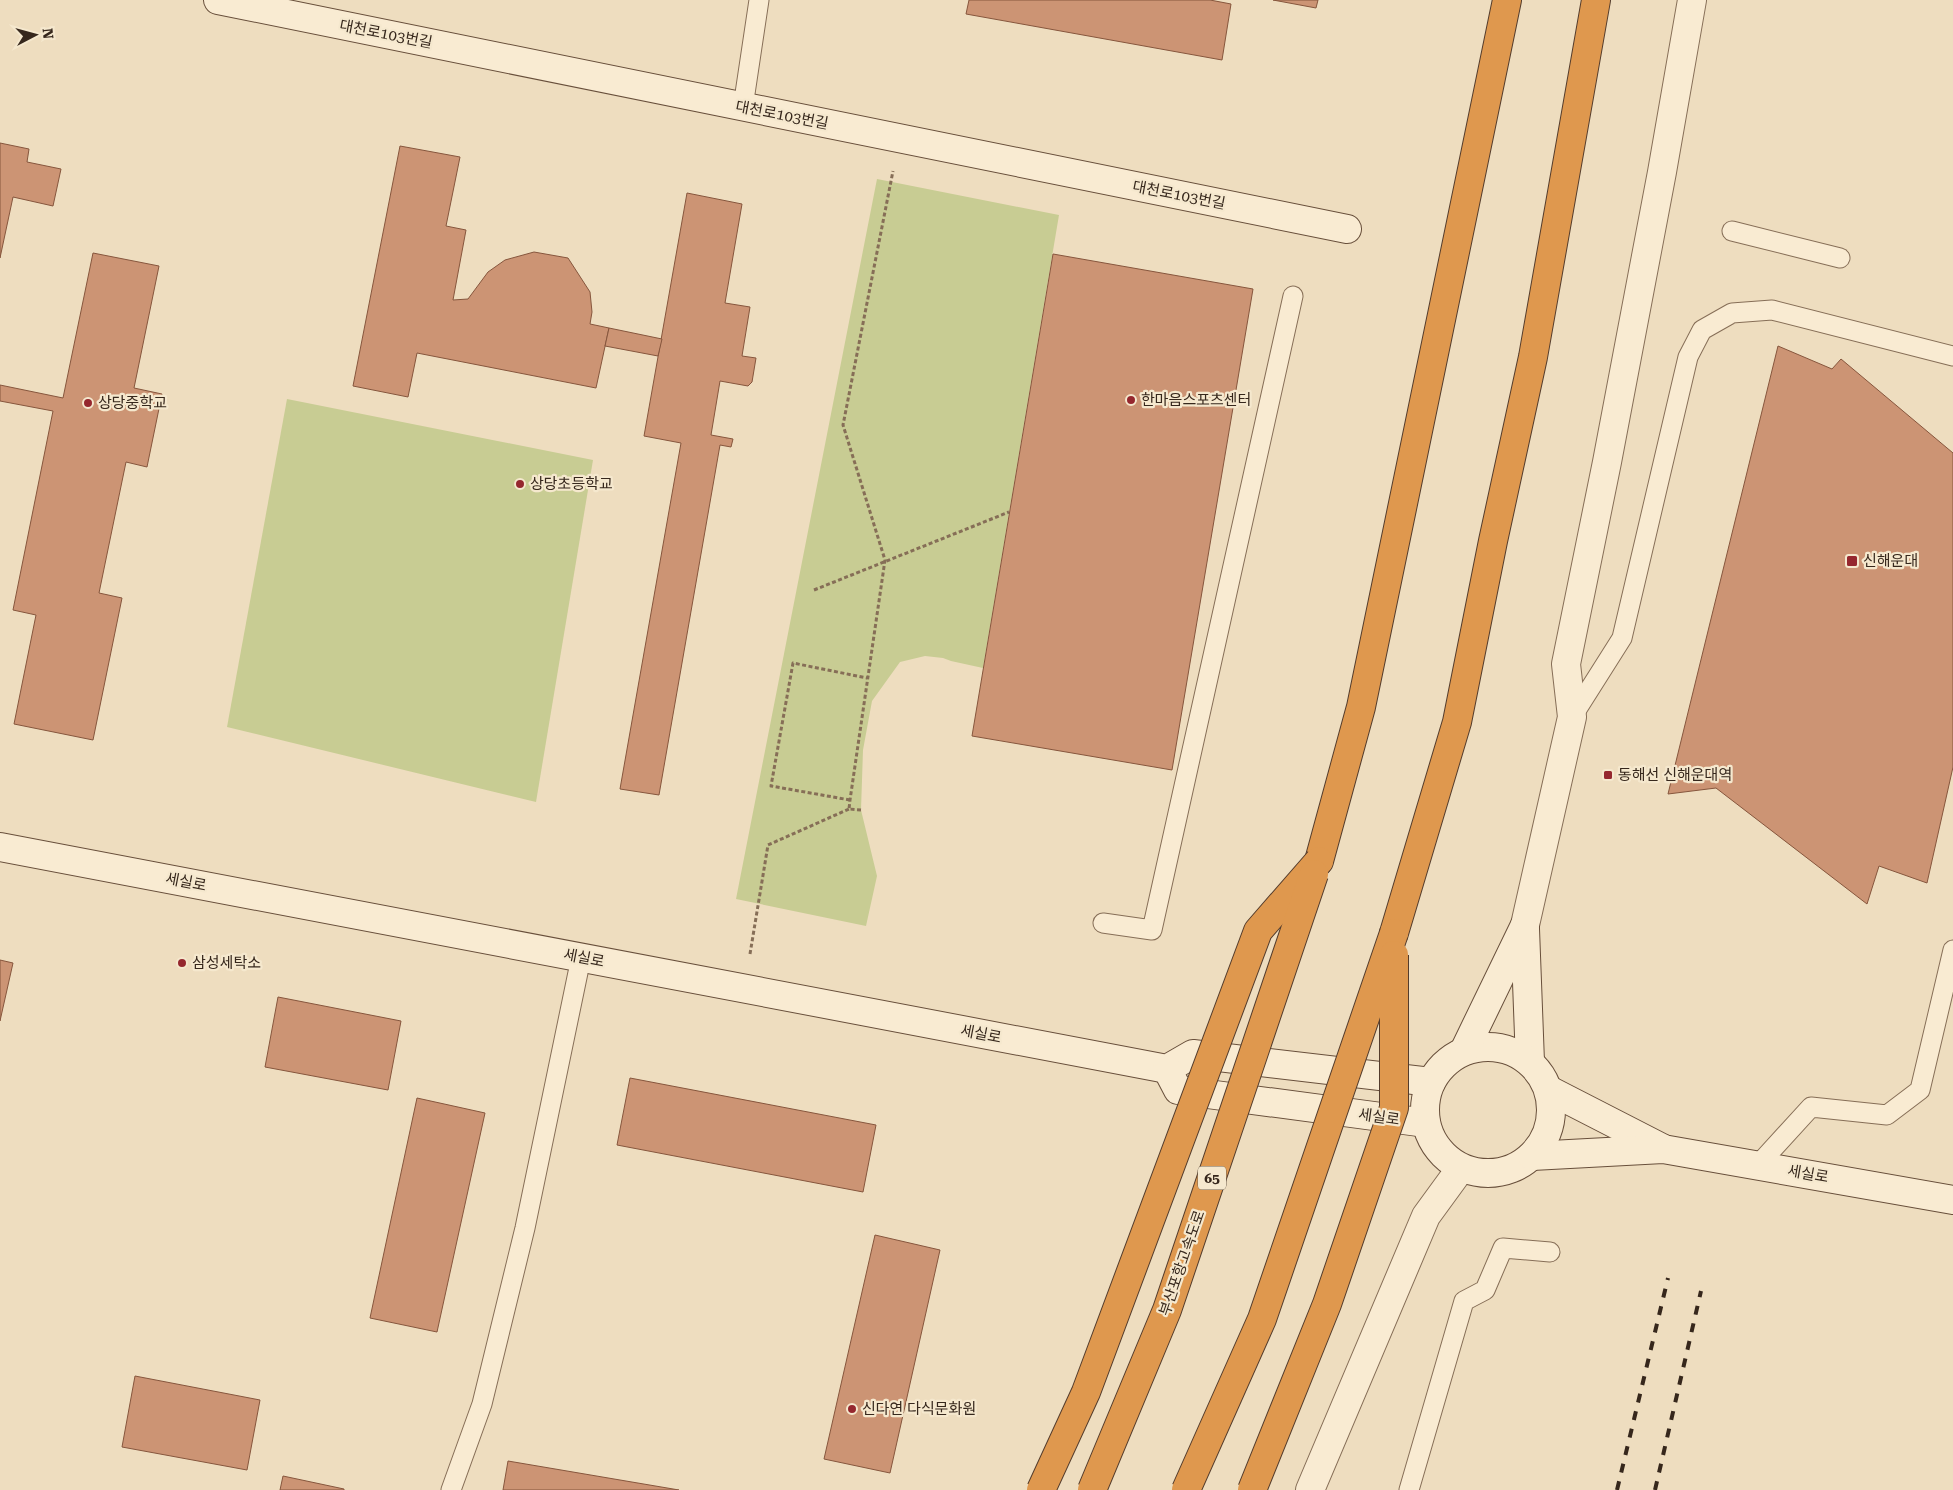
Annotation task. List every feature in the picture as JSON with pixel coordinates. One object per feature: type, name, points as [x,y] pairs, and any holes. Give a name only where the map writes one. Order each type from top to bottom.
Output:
[{"type":"highway","name":"부산포항고속도로","points":[[1092,1490],[1167,1310],[1319,861],[1361,707],[1507,0]]},
{"type":"highway","points":[[1186,1490],[1262,1319],[1394,933],[1457,722],[1493,541],[1534,357],[1596,0]]},
{"type":"highway","points":[[1041,1490],[1086,1392],[1258,931],[1319,861]]},
{"type":"highway","points":[[1252,1490],[1327,1304],[1394,1108],[1394,933]]},
{"type":"street","name":"대천로103번길","points":[[218,0],[1347,229]]},
{"type":"street","points":[[1464,1051],[1525,925],[1572,717],[1566,664],[1605,472],[1662,172],[1692,0]]},
{"type":"street","name":"세실로","points":[[0,847],[1167,1069],[1178,1090],[1426,1123]]},
{"type":"street","points":[[1525,925],[1530,1062]]},
{"type":"street","points":[[1481,1047],[1498,1047],[1515,1053],[1530,1062],[1541,1075],[1549,1090],[1552,1108],[1550,1125],[1544,1142],[1532,1156],[1517,1168],[1498,1174],[1479,1174],[1461,1168],[1445,1157],[1432,1142],[1426,1123],[1425,1102],[1431,1082],[1440,1070],[1451,1059],[1464,1051],[1481,1047]]},
{"type":"street","points":[[1167,1069],[1193,1054],[1431,1082]]},
{"type":"street","name":"세실로","points":[[1549,1090],[1663,1149]]},
{"type":"street","name":"세실로","points":[[1532,1156],[1663,1149],[1953,1200]]},
{"type":"street","points":[[1310,1490],[1426,1216],[1461,1168]]},
{"type":"lane","points":[[743,107],[759,0]]},
{"type":"lane","points":[[1732,231],[1840,258]]},
{"type":"lane","points":[[1103,924],[1152,930],[1293,296]]},
{"type":"lane","points":[[1572,717],[1622,638],[1688,357],[1702,330],[1732,313],[1772,310],[1953,356]]},
{"type":"lane","points":[[1758,1165],[1811,1108],[1887,1115],[1920,1090],[1953,950]]},
{"type":"lane","points":[[451,1490],[482,1404],[525,1228],[581,958]]},
{"type":"lane","points":[[1409,1490],[1464,1301],[1485,1290],[1503,1248],[1550,1252]]},
{"type":"path","points":[[849,809],[885,560],[843,425],[900,138]]},
{"type":"path","points":[[814,590],[1009,512]]},
{"type":"path","points":[[850,800],[771,786],[793,663],[867,678]]},
{"type":"path","points":[[744,988],[768,845],[849,809],[861,810]]},
{"type":"green space","points":[[877,179],[1059,215],[983,668],[943,658],[925,656],[900,662],[872,701],[863,750],[861,810],[877,876],[866,926],[736,899]]},
{"type":"green space","points":[[287,399],[593,460],[536,802],[227,727]]},
{"type":"building","points":[[969,0],[1210,0],[1231,4],[1222,60],[966,14]]},
{"type":"building","points":[[1273,0],[1318,0],[1316,8]]},
{"type":"building","points":[[0,143],[29,149],[27,162],[61,169],[53,206],[13,197],[0,258]]},
{"type":"building","points":[[400,146],[460,157],[446,226],[466,230],[453,300],[468,299],[488,272],[505,260],[534,252],[568,258],[590,292],[592,312],[590,324],[609,328],[596,388],[417,353],[408,397],[353,386]]},
{"type":"building","points":[[687,193],[742,204],[725,303],[750,307],[742,356],[756,358],[752,382],[748,386],[720,381],[711,435],[733,439],[731,447],[720,445],[659,795],[620,789],[681,443],[644,436]]},
{"type":"building","points":[[93,253],[159,266],[134,388],[162,394],[147,467],[126,462],[99,593],[122,598],[93,740],[14,724],[36,615],[13,610],[53,411],[0,401],[0,385],[63,398]]},
{"type":"building","name":"한마음스포츠센터","points":[[1053,254],[1253,289],[1172,770],[972,736]]},
{"type":"building","points":[[609,328],[662,339],[658,356],[605,346]]},
{"type":"building","points":[[1778,346],[1832,369],[1841,359],[1953,453],[1953,767],[1927,883],[1879,866],[1867,904],[1716,788],[1668,794]]},
{"type":"building","points":[[0,960],[13,963],[0,1021]]},
{"type":"building","points":[[278,997],[401,1021],[388,1090],[265,1067]]},
{"type":"building","points":[[630,1078],[876,1125],[863,1192],[617,1145]]},
{"type":"building","points":[[417,1098],[485,1113],[437,1332],[370,1318]]},
{"type":"building","points":[[875,1235],[940,1250],[890,1473],[824,1459]]},
{"type":"building","points":[[135,1376],[260,1400],[247,1470],[122,1447]]},
{"type":"building","points":[[508,1461],[679,1490],[503,1490]]},
{"type":"building","points":[[283,1476],[344,1489],[344,1490],[280,1490]]},
{"type":"railway","points":[[1617,1490],[1668,1278]]},
{"type":"railway","points":[[1655,1490],[1701,1291]]},
{"type":"place","name":"한마음스포츠센터","points":[[1131,400]]},
{"type":"place","name":"상당중학교","points":[[88,403]]},
{"type":"place","name":"상당초등학교","points":[[520,484]]},
{"type":"place","name":"신해운대","points":[[1852,561]]},
{"type":"place","name":"동해선 신해운대역","points":[[1608,775]]},
{"type":"place","name":"삼성세탁소","points":[[182,963]]},
{"type":"place","name":"신다연 다식문화원","points":[[852,1409]]}]
